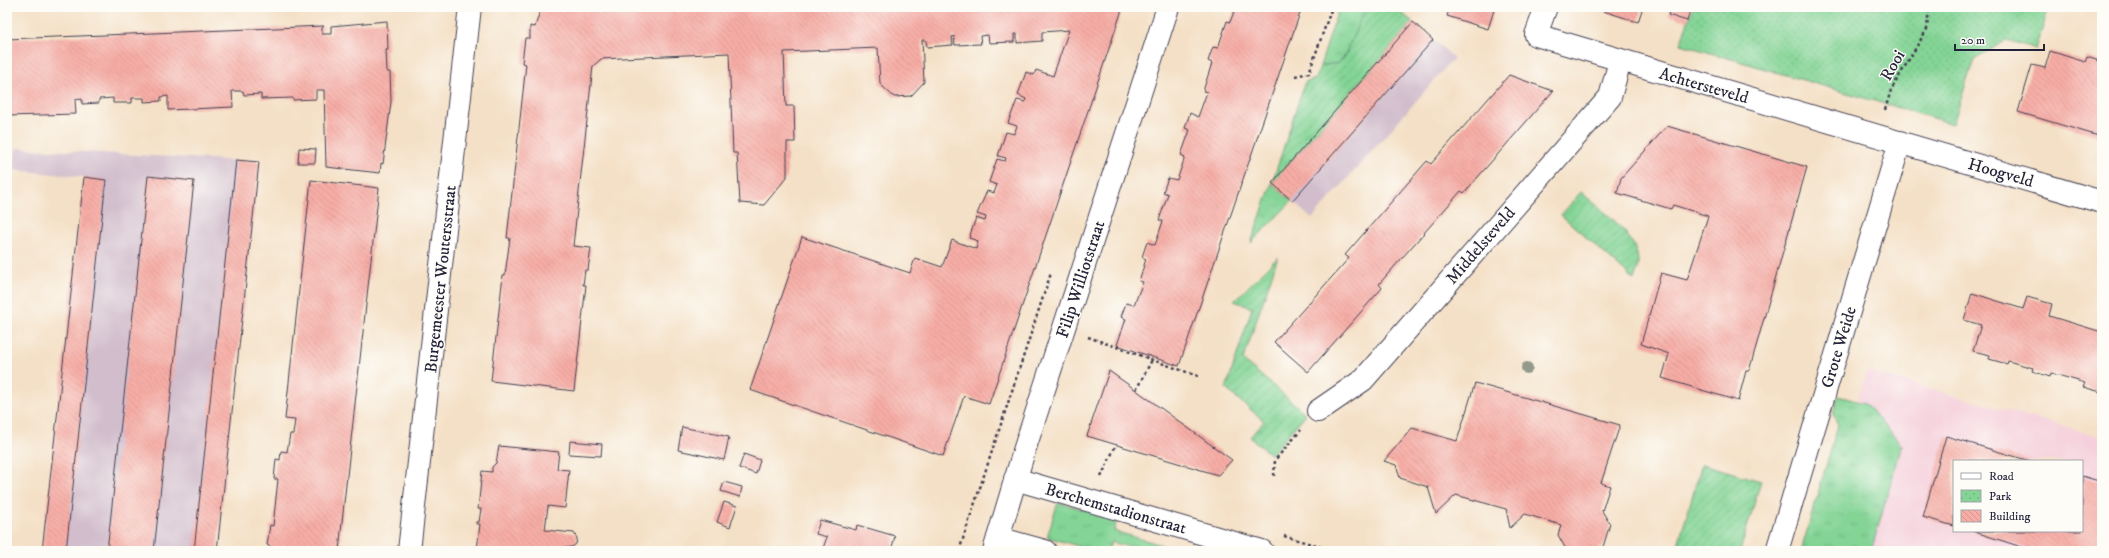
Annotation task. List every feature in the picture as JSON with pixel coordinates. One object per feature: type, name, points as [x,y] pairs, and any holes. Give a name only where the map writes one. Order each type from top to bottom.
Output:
[{"type":"street","name":"Burgemeester Woutersstraat","points":[[410,551],[470,7]]},
{"type":"street","name":"Filip Williotstraat","points":[[996,544],[1015,479],[1168,7]]},
{"type":"street","name":"Achtersteveld","points":[[1546,7],[1536,35],[1620,61],[1900,142]]},
{"type":"street","name":"Middelsteveld","points":[[1318,411],[1363,380],[1610,97],[1620,61]]},
{"type":"street","name":"Hoogveld","points":[[1900,142],[2102,202]]},
{"type":"street","name":"Grote Weide","points":[[1777,551],[1900,142]]},
{"type":"street","name":"Berchemstadionstraat","points":[[1015,479],[1262,551]]},
{"type":"street","points":[[996,544],[1045,551]]},
{"type":"path","points":[[1295,76],[1309,73],[1332,7]]},
{"type":"path","name":"Rooi","points":[[1878,136],[1891,90],[1927,29],[1929,7]]},
{"type":"path","points":[[965,550],[960,550],[1053,268]]},
{"type":"path","points":[[1036,320],[1198,376]]},
{"type":"path","points":[[1136,390],[1152,360]]},
{"type":"path","points":[[1274,476],[1275,460],[1318,411]]},
{"type":"path","points":[[1093,502],[1094,492],[1116,445]]},
{"type":"path","points":[[1281,536],[1335,551]]},
{"type":"shaded area","points":[[1413,22],[1454,58],[1312,219],[1272,183]]},
{"type":"shaded area","points":[[16,148],[259,162],[217,551],[42,551],[84,177],[14,170]]},
{"type":"shaded area","points":[[1866,371],[2102,437],[2102,551],[1813,551]]},
{"type":"green space","points":[[1339,7],[1368,7],[1343,59],[1338,63],[1320,66]]},
{"type":"green space","points":[[1368,7],[1395,7],[1413,22],[1272,183],[1305,82],[1316,79],[1320,66],[1338,63],[1344,58],[1361,17]]},
{"type":"green space","points":[[1693,7],[2049,7],[2036,49],[2007,40],[1974,59],[1953,124],[1680,44]]},
{"type":"green space","points":[[1272,183],[1292,201],[1251,243]]},
{"type":"green space","points":[[1581,192],[1607,214],[1625,232],[1631,241],[1636,251],[1638,261],[1634,280],[1561,215]]},
{"type":"green space","points":[[1278,257],[1243,360],[1306,414],[1271,455],[1250,437],[1264,421],[1226,389],[1252,308],[1234,301]]},
{"type":"green space","points":[[1838,396],[1864,403],[1902,445],[1871,551],[1801,551],[1838,425],[1833,414]]},
{"type":"green space","points":[[1702,464],[1761,481],[1740,551],[1676,551]]},
{"type":"green space","points":[[1058,502],[1117,519],[1114,531],[1182,551],[1143,551],[1111,542],[1108,551],[1095,551],[1047,537]]},
{"type":"building","points":[[544,7],[1123,7],[989,404],[964,396],[943,456],[750,390],[802,237],[910,273],[915,258],[942,267],[952,240],[976,249],[978,241],[969,238],[976,218],[985,221],[986,217],[977,214],[987,191],[994,193],[997,185],[989,182],[997,159],[1005,161],[1006,158],[998,156],[1006,132],[1014,134],[1017,126],[1008,123],[1017,100],[1025,102],[1026,99],[1018,95],[1026,72],[1034,75],[1036,70],[1053,76],[1069,30],[1042,32],[1042,41],[1017,43],[1017,34],[1014,34],[1014,42],[989,43],[988,35],[980,36],[981,44],[955,45],[954,36],[952,37],[953,45],[927,47],[926,40],[922,40],[924,82],[911,96],[894,97],[880,84],[878,48],[784,52],[786,106],[794,106],[795,142],[787,142],[787,177],[764,205],[740,203],[737,153],[733,153],[729,53],[601,59],[593,66],[573,246],[591,248],[588,270],[585,270],[583,285],[586,285],[574,391],[491,381],[503,275],[505,275],[510,238],[507,238],[526,64],[522,63],[525,38],[530,38],[530,26],[535,27],[539,14]]},
{"type":"building","points":[[1236,7],[1302,7],[1179,366],[1117,345],[1126,319],[1121,317],[1126,303],[1134,305],[1143,282],[1139,281],[1146,259],[1142,257],[1147,242],[1155,245],[1163,221],[1159,220],[1168,194],[1163,192],[1168,178],[1177,180],[1185,157],[1181,155],[1190,130],[1185,128],[1190,113],[1198,117],[1207,92],[1203,91],[1212,63],[1208,61],[1213,47],[1218,48],[1227,21],[1230,22]]},
{"type":"building","points":[[1450,7],[1495,7],[1488,29],[1447,16]]},
{"type":"building","points":[[1598,7],[1643,7],[1638,22],[1597,9]]},
{"type":"building","points":[[1671,7],[1691,7],[1687,21],[1668,15]]},
{"type":"building","points":[[387,21],[387,72],[390,72],[391,102],[383,164],[381,163],[380,173],[326,167],[324,90],[316,90],[316,99],[293,100],[293,98],[261,99],[261,94],[244,95],[243,91],[232,91],[233,107],[168,110],[168,96],[161,97],[161,101],[144,102],[144,98],[132,98],[132,103],[113,103],[113,98],[99,99],[99,103],[82,104],[82,99],[75,100],[76,114],[7,116],[7,39],[324,26],[322,28],[322,34],[331,34],[331,26]]},
{"type":"building","points":[[1413,22],[1433,40],[1292,201],[1272,183]]},
{"type":"building","points":[[2050,51],[2085,62],[2087,57],[2102,62],[2102,137],[2018,112],[2032,65],[2045,68]]},
{"type":"building","points":[[1509,75],[1553,91],[1464,193],[1461,191],[1379,284],[1382,288],[1308,372],[1274,342],[1349,258],[1345,255],[1427,161],[1431,164]]},
{"type":"building","points":[[1667,126],[1807,167],[1749,371],[1746,371],[1738,401],[1662,378],[1669,354],[1641,344],[1661,273],[1687,280],[1708,216],[1673,205],[1671,209],[1617,193],[1621,178]]},
{"type":"building","points":[[299,148],[316,149],[315,163],[298,163]]},
{"type":"building","points":[[236,160],[259,162],[217,551],[194,551]]},
{"type":"building","points":[[148,176],[194,181],[154,551],[107,551]]},
{"type":"building","points":[[84,177],[106,180],[66,551],[42,551]]},
{"type":"building","points":[[311,180],[379,188],[339,551],[269,551],[270,546],[267,545],[270,525],[273,526],[278,479],[274,479],[276,459],[280,460],[281,451],[287,452],[290,434],[293,434],[295,420],[285,419]]},
{"type":"building","points":[[1972,293],[2023,309],[2027,297],[2052,304],[2049,316],[2102,332],[2101,392],[2083,387],[2085,383],[2051,373],[2050,377],[2032,371],[2033,368],[2008,361],[2007,364],[1989,359],[1990,355],[1973,351],[1981,325],[1964,320]]},
{"type":"building","points":[[1109,371],[1232,460],[1218,475],[1087,436]]},
{"type":"building","points":[[1475,383],[1620,425],[1601,483],[1610,486],[1602,511],[1610,524],[1603,547],[1596,551],[1567,551],[1558,535],[1561,525],[1525,514],[1510,528],[1506,509],[1456,495],[1436,514],[1428,487],[1400,478],[1396,465],[1384,461],[1412,428],[1457,441]]},
{"type":"building","points":[[682,427],[729,437],[724,460],[678,450]]},
{"type":"building","points":[[1946,436],[2027,460],[1953,460],[1953,526],[1923,517]]},
{"type":"building","points":[[570,441],[602,444],[601,456],[569,454]]},
{"type":"building","points":[[499,446],[559,452],[557,469],[569,470],[565,508],[548,506],[545,530],[574,533],[577,538],[576,544],[572,547],[564,548],[563,551],[473,551],[473,549],[477,550],[480,524],[476,524],[476,522],[479,522],[481,509],[478,509],[482,471],[492,472],[492,467],[496,463]]},
{"type":"building","points":[[744,454],[760,460],[756,474],[739,468]]},
{"type":"building","points":[[2083,476],[2102,482],[2102,551],[2034,551],[1975,532],[2083,532]]},
{"type":"building","points":[[724,482],[742,487],[740,497],[721,491]]},
{"type":"building","points":[[724,502],[737,506],[730,527],[717,522]]},
{"type":"building","points":[[820,520],[856,530],[857,525],[895,536],[891,551],[822,551],[827,537],[816,534]]}]
